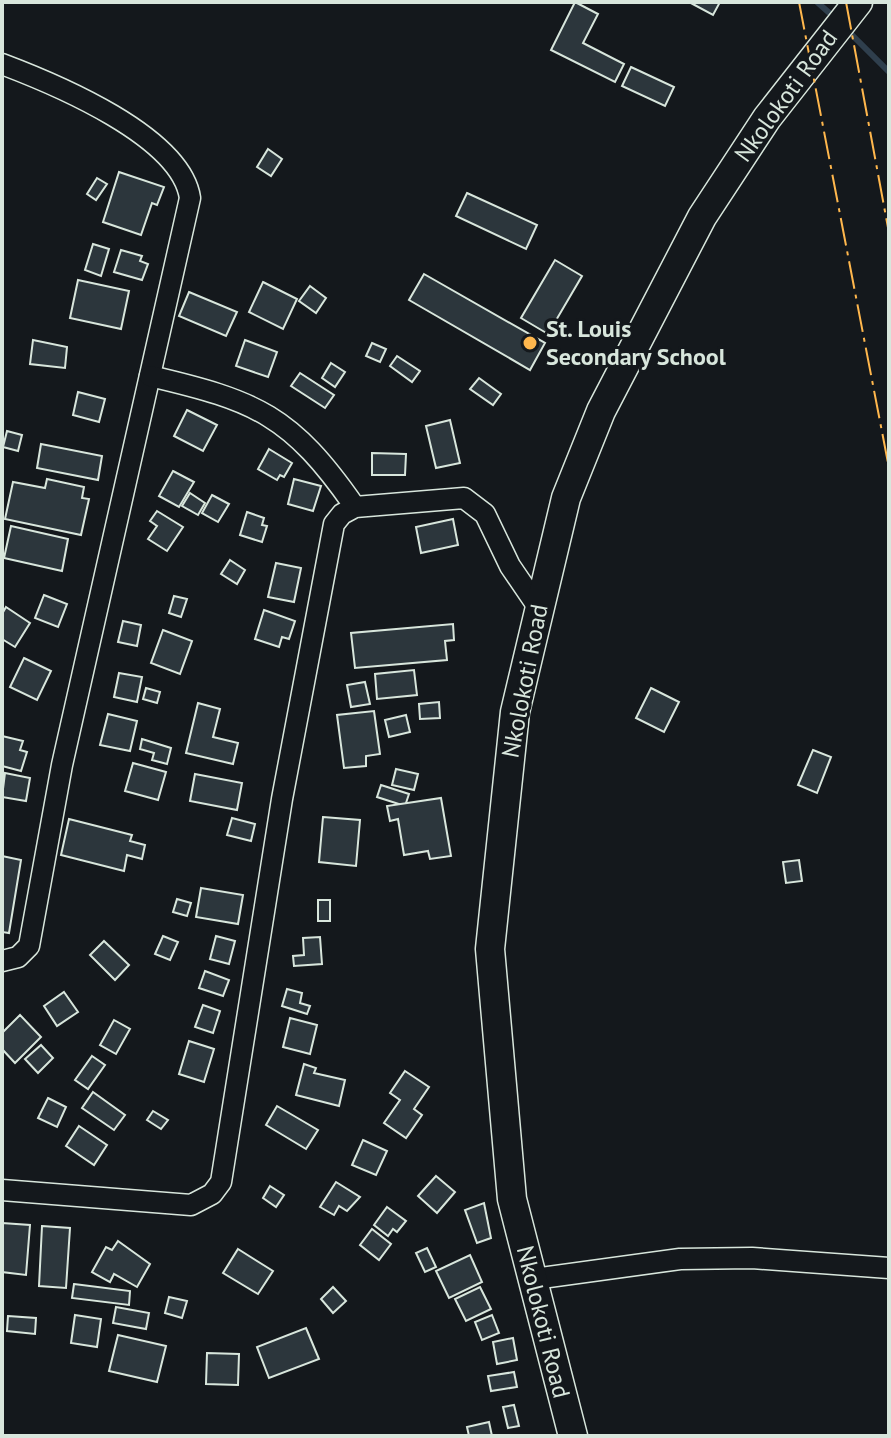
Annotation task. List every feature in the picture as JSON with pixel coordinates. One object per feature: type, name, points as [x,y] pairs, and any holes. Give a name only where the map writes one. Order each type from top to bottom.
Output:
[{"type":"main road","name":"Nkolokoti Road","points":[[573,1436],[512,1199],[490,949],[515,712],[566,498],[601,411],[702,217],[767,118],[858,2]]},
{"type":"street","points":[[2,64],[91,102],[146,140],[181,170],[190,198],[62,765],[29,946],[18,957],[2,961]]},
{"type":"street","points":[[150,376],[226,394],[274,418],[298,436],[324,463],[355,507]]},
{"type":"street","points":[[2,1190],[191,1205],[212,1194],[221,1182],[282,799],[334,524],[342,514],[355,507],[464,498],[485,514],[510,566],[538,607]]},
{"type":"street","points":[[534,1279],[680,1259],[752,1258],[889,1268]]},
{"type":"building","points":[[575,2],[598,14],[583,43],[624,64],[615,82],[551,50]]},
{"type":"building","points":[[689,2],[720,2],[713,15]]},
{"type":"building","points":[[631,67],[674,87],[665,106],[622,86]]},
{"type":"building","points":[[268,149],[282,159],[271,176],[257,167]]},
{"type":"building","points":[[119,172],[164,187],[157,205],[152,203],[141,235],[103,222]]},
{"type":"building","points":[[97,178],[107,184],[96,200],[87,194]]},
{"type":"building","points":[[467,193],[537,225],[526,249],[456,216]]},
{"type":"building","points":[[93,244],[109,249],[101,276],[85,270]]},
{"type":"building","points":[[121,250],[142,256],[140,261],[148,264],[142,280],[114,272]]},
{"type":"building","points":[[555,260],[582,276],[548,334],[521,318]]},
{"type":"building","points":[[424,274],[545,343],[530,370],[409,300]]},
{"type":"building","points":[[78,280],[129,291],[121,329],[70,318]]},
{"type":"building","points":[[263,282],[297,299],[283,329],[249,312]]},
{"type":"building","points":[[310,286],[326,298],[316,313],[299,301]]},
{"type":"building","points":[[189,292],[237,312],[226,336],[179,316]]},
{"type":"building","points":[[33,340],[67,347],[65,368],[30,364]]},
{"type":"building","points":[[245,340],[277,352],[268,377],[236,366]]},
{"type":"building","points":[[372,343],[386,349],[380,362],[366,356]]},
{"type":"building","points":[[397,356],[420,371],[412,382],[390,366]]},
{"type":"building","points":[[331,363],[345,372],[335,387],[322,378]]},
{"type":"building","points":[[300,373],[334,395],[325,408],[291,386]]},
{"type":"building","points":[[479,378],[501,394],[493,405],[470,389]]},
{"type":"building","points":[[78,392],[105,399],[99,422],[73,415]]},
{"type":"building","points":[[187,410],[217,425],[203,451],[174,436]]},
{"type":"building","points":[[450,420],[460,463],[436,468],[426,426]]},
{"type":"building","points":[[7,431],[22,435],[18,451],[3,447]]},
{"type":"building","points":[[41,444],[102,456],[98,480],[37,468]]},
{"type":"building","points":[[269,449],[292,463],[284,477],[280,475],[277,480],[258,469]]},
{"type":"building","points":[[372,453],[406,454],[405,475],[372,475]]},
{"type":"building","points":[[173,471],[194,482],[179,507],[159,496]]},
{"type":"building","points":[[47,479],[84,487],[82,498],[89,499],[81,535],[5,519],[13,482],[45,488]]},
{"type":"building","points":[[294,479],[321,486],[313,511],[288,504]]},
{"type":"building","points":[[190,493],[205,503],[198,515],[182,506]]},
{"type":"building","points":[[212,495],[229,504],[218,522],[202,513]]},
{"type":"building","points":[[157,511],[183,527],[167,551],[148,539],[157,526],[150,521]]},
{"type":"building","points":[[247,512],[264,518],[262,525],[267,526],[262,542],[240,535]]},
{"type":"building","points":[[453,519],[458,545],[421,553],[416,527]]},
{"type":"building","points":[[11,526],[68,539],[62,571],[4,558]]},
{"type":"building","points":[[230,560],[245,570],[237,584],[221,574]]},
{"type":"building","points":[[276,563],[301,568],[294,602],[268,597]]},
{"type":"building","points":[[44,595],[67,604],[58,627],[35,618]]},
{"type":"building","points":[[174,596],[187,599],[181,617],[169,613]]},
{"type":"building","points":[[6,607],[30,623],[15,647],[2,639],[2,614]]},
{"type":"building","points":[[264,610],[295,621],[289,639],[282,637],[279,647],[255,639]]},
{"type":"building","points":[[123,621],[141,625],[137,646],[118,642]]},
{"type":"building","points":[[453,624],[454,640],[445,641],[447,660],[355,668],[351,633]]},
{"type":"building","points":[[163,630],[192,641],[180,674],[151,663]]},
{"type":"building","points":[[24,658],[51,671],[37,700],[10,687]]},
{"type":"building","points":[[414,670],[417,695],[377,699],[375,674]]},
{"type":"building","points":[[119,673],[142,677],[137,702],[114,697]]},
{"type":"building","points":[[365,682],[370,704],[351,707],[347,685]]},
{"type":"building","points":[[146,688],[160,692],[157,703],[143,699]]},
{"type":"building","points":[[651,688],[679,702],[664,732],[636,718]]},
{"type":"building","points":[[439,702],[440,718],[420,719],[419,704]]},
{"type":"building","points":[[198,703],[220,709],[213,737],[238,743],[233,764],[186,753]]},
{"type":"building","points":[[374,711],[380,754],[366,756],[366,766],[344,768],[337,715]]},
{"type":"building","points":[[108,714],[137,721],[130,751],[100,745]]},
{"type":"building","points":[[406,715],[410,732],[389,737],[385,720]]},
{"type":"building","points":[[2,736],[23,741],[20,750],[27,752],[21,771],[2,766]]},
{"type":"building","points":[[142,739],[171,748],[167,764],[152,760],[154,753],[140,749]]},
{"type":"building","points":[[813,750],[831,757],[817,793],[798,785]]},
{"type":"building","points":[[133,763],[166,772],[158,800],[125,791]]},
{"type":"building","points":[[396,769],[418,774],[414,790],[392,785]]},
{"type":"building","points":[[5,773],[30,778],[26,801],[2,797]]},
{"type":"building","points":[[195,774],[242,783],[237,810],[190,801]]},
{"type":"building","points":[[381,785],[409,794],[405,806],[377,797]]},
{"type":"building","points":[[441,798],[451,856],[430,859],[428,851],[404,855],[398,819],[390,821],[387,806]]},
{"type":"building","points":[[323,817],[360,820],[356,866],[319,862]]},
{"type":"building","points":[[232,818],[255,824],[251,841],[227,835]]},
{"type":"building","points":[[69,819],[132,835],[130,841],[145,845],[142,859],[127,855],[124,871],[61,855]]},
{"type":"building","points":[[2,856],[21,860],[9,933],[2,932]]},
{"type":"building","points":[[799,860],[802,881],[786,883],[783,862]]},
{"type":"building","points":[[201,888],[243,895],[238,924],[196,917]]},
{"type":"building","points":[[177,899],[191,903],[187,916],[173,912]]},
{"type":"building","points":[[318,900],[330,900],[330,921],[318,921]]},
{"type":"building","points":[[163,936],[178,942],[170,960],[155,954]]},
{"type":"building","points":[[216,936],[235,941],[229,964],[210,959]]},
{"type":"building","points":[[320,937],[322,964],[294,966],[293,956],[304,955],[303,938]]},
{"type":"building","points":[[104,941],[129,965],[115,980],[90,955]]},
{"type":"building","points":[[205,971],[229,980],[223,996],[199,988]]},
{"type":"building","points":[[287,989],[302,993],[300,1003],[310,1006],[307,1014],[282,1006]]},
{"type":"building","points":[[64,992],[78,1012],[57,1026],[44,1006]]},
{"type":"building","points":[[203,1005],[220,1011],[213,1033],[195,1027]]},
{"type":"building","points":[[20,1015],[41,1037],[15,1063],[2,1049],[2,1033]]},
{"type":"building","points":[[290,1018],[317,1025],[310,1054],[283,1047]]},
{"type":"building","points":[[114,1020],[130,1029],[116,1054],[100,1045]]},
{"type":"building","points":[[189,1041],[214,1049],[204,1082],[179,1074]]},
{"type":"building","points":[[41,1045],[53,1058],[38,1073],[25,1059]]},
{"type":"building","points":[[92,1056],[105,1065],[88,1089],[75,1080]]},
{"type":"building","points":[[304,1064],[316,1068],[314,1073],[345,1080],[339,1106],[296,1095]]},
{"type":"building","points":[[405,1071],[429,1087],[414,1109],[422,1115],[406,1138],[384,1123],[400,1100],[390,1093]]},
{"type":"building","points":[[93,1092],[125,1115],[114,1130],[82,1108]]},
{"type":"building","points":[[48,1098],[66,1107],[57,1127],[38,1118]]},
{"type":"building","points":[[277,1106],[318,1130],[306,1149],[266,1125]]},
{"type":"building","points":[[153,1111],[168,1120],[161,1129],[147,1120]]},
{"type":"building","points":[[79,1126],[107,1145],[94,1165],[66,1146]]},
{"type":"building","points":[[363,1140],[387,1151],[376,1175],[352,1165]]},
{"type":"building","points":[[436,1176],[455,1192],[437,1213],[418,1196]]},
{"type":"building","points":[[336,1182],[360,1197],[347,1211],[339,1206],[334,1215],[320,1207]]},
{"type":"building","points":[[270,1186],[284,1195],[276,1207],[263,1198]]},
{"type":"building","points":[[484,1203],[491,1238],[477,1243],[465,1210]]},
{"type":"building","points":[[387,1207],[406,1221],[397,1232],[393,1229],[388,1236],[374,1225]]},
{"type":"building","points":[[2,1223],[30,1225],[26,1275],[2,1272]]},
{"type":"building","points":[[42,1226],[70,1228],[66,1288],[39,1286]]},
{"type":"building","points":[[372,1229],[391,1244],[379,1260],[360,1245]]},
{"type":"building","points":[[118,1241],[150,1264],[137,1287],[114,1274],[110,1282],[92,1272],[106,1247],[112,1250]]},
{"type":"building","points":[[427,1248],[436,1267],[425,1272],[416,1253]]},
{"type":"building","points":[[238,1249],[273,1271],[258,1294],[223,1273]]},
{"type":"building","points":[[470,1255],[482,1282],[449,1298],[436,1271]]},
{"type":"building","points":[[74,1284],[130,1291],[129,1305],[72,1298]]},
{"type":"building","points":[[333,1287],[346,1301],[333,1313],[321,1299]]},
{"type":"building","points":[[480,1287],[491,1309],[466,1321],[455,1299]]},
{"type":"building","points":[[169,1297],[187,1301],[182,1318],[165,1313]]},
{"type":"building","points":[[116,1307],[149,1313],[146,1329],[113,1323]]},
{"type":"building","points":[[75,1315],[101,1319],[97,1347],[71,1343]]},
{"type":"building","points":[[492,1315],[499,1333],[482,1340],[475,1322]]},
{"type":"building","points":[[8,1316],[36,1318],[35,1334],[7,1331]]},
{"type":"building","points":[[306,1328],[319,1359],[269,1378],[257,1347]]},
{"type":"building","points":[[118,1335],[166,1346],[157,1382],[109,1371]]},
{"type":"building","points":[[513,1338],[517,1360],[497,1364],[493,1342]]},
{"type":"building","points":[[207,1353],[239,1354],[238,1385],[206,1384]]},
{"type":"building","points":[[514,1372],[517,1387],[491,1391],[488,1376]]},
{"type":"building","points":[[514,1405],[519,1426],[508,1428],[503,1407]]},
{"type":"building","points":[[489,1422],[492,1436],[469,1436],[467,1427]]},
{"type":"waterway","points":[[817,2],[835,18]]},
{"type":"waterway","points":[[846,29],[889,72]]},
{"type":"power","points":[[799,2],[889,468]]},
{"type":"power","points":[[846,2],[889,233]]},
{"type":"place","name":"St. Louis Secondary School","points":[[530,343]]}]
